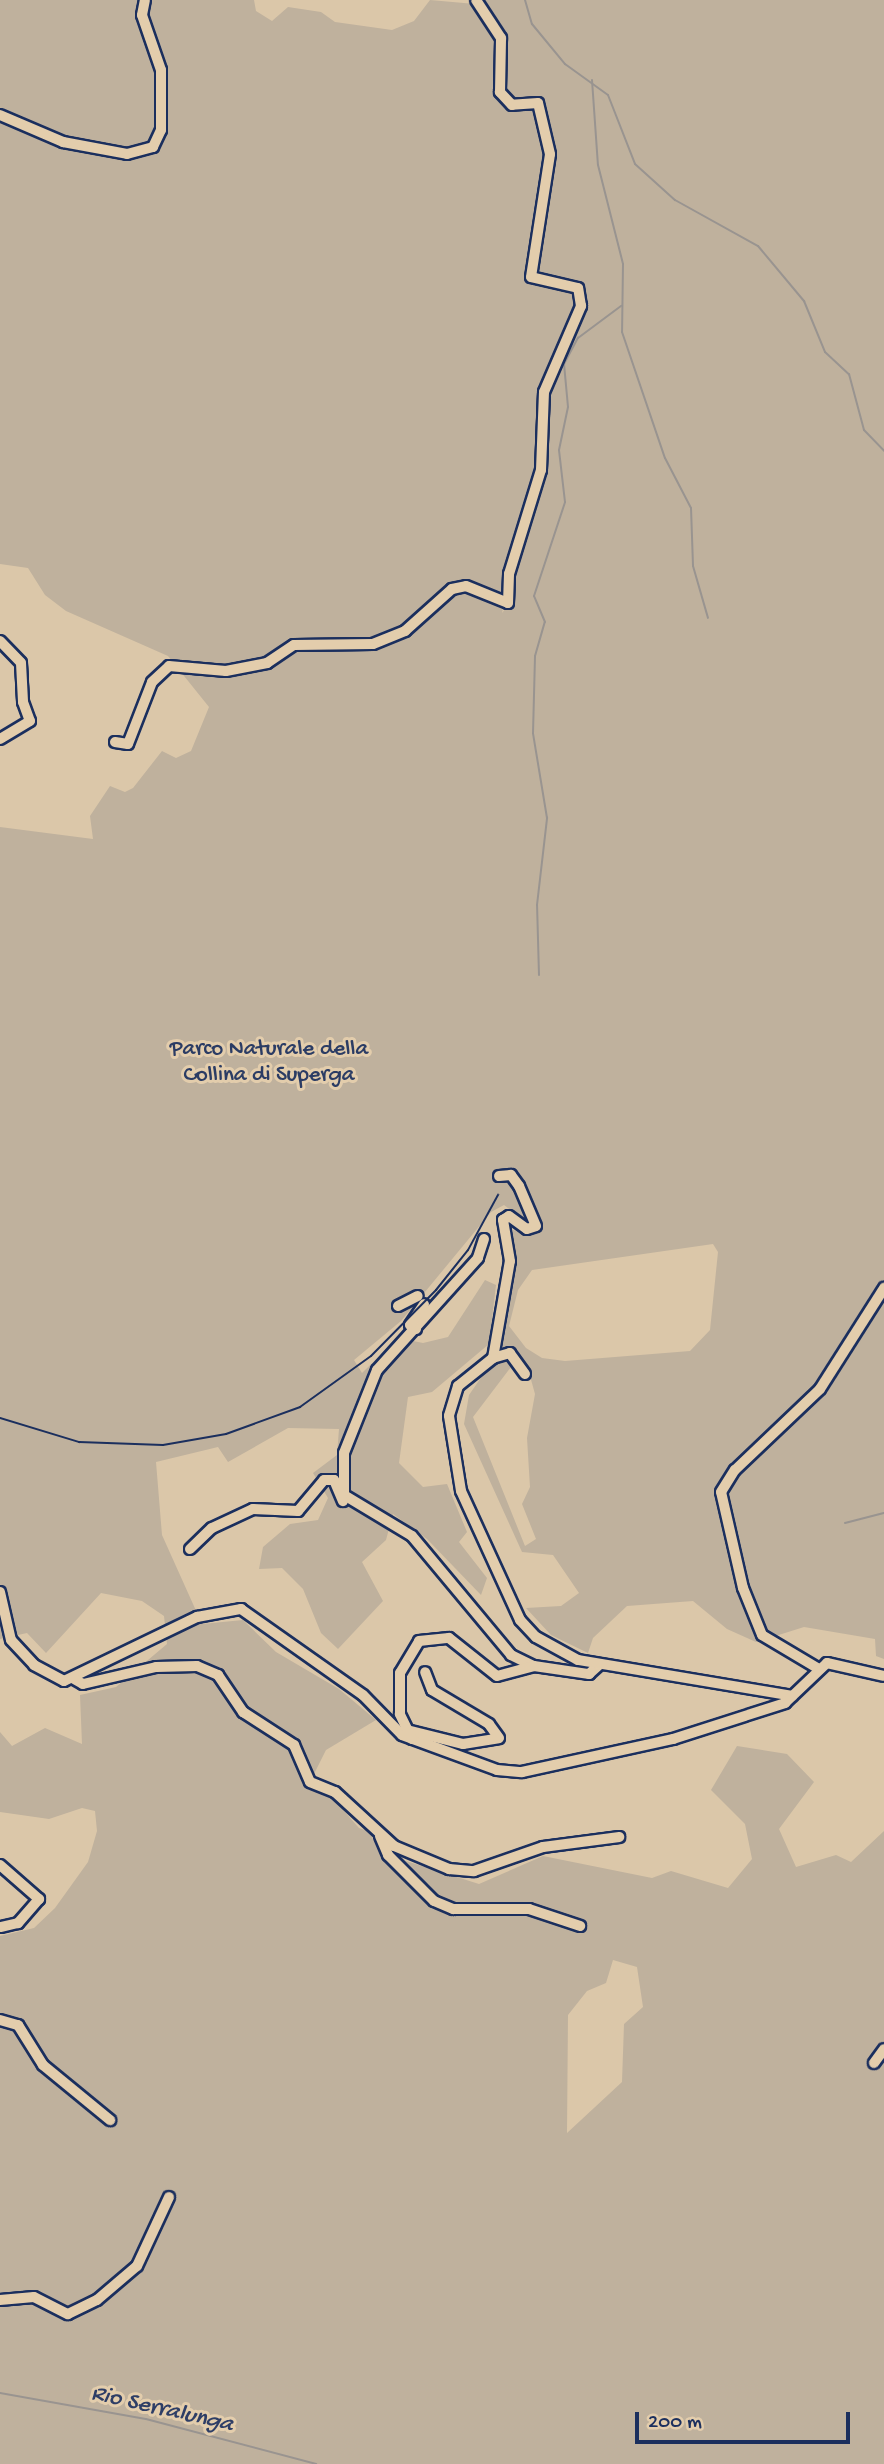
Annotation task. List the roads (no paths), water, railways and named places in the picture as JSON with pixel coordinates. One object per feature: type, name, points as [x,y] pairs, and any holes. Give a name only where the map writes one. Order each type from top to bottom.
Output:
[{"type":"street","points":[[0,116],[63,142],[127,154],[153,147],[161,130],[161,70],[142,15],[145,0]]},
{"type":"street","points":[[115,742],[128,744],[152,682],[169,666],[226,671],[267,663],[294,645],[373,644],[405,631],[452,589],[466,586],[508,603],[509,574],[541,470],[544,392],[581,306],[578,288],[531,277],[550,154],[538,103],[512,105],[500,92],[500,38],[476,0]]},
{"type":"street","points":[[0,641],[21,663],[23,702],[30,721],[0,738]]},
{"type":"street","points":[[499,1176],[510,1174],[519,1186],[536,1226],[527,1229],[509,1216],[503,1220],[509,1266],[493,1352],[464,1380],[450,1401],[461,1491],[520,1620],[562,1653],[599,1665],[792,1696]]},
{"type":"street","points":[[349,1501],[342,1480],[344,1453],[377,1370],[478,1258],[484,1239]]},
{"type":"street","points":[[819,1669],[762,1635],[743,1588],[721,1492],[735,1470],[820,1390],[884,1288]]},
{"type":"street","points":[[398,1306],[421,1300],[410,1325],[416,1329]]},
{"type":"street","points":[[493,1352],[514,1355],[526,1374]]},
{"type":"street","points":[[190,1549],[212,1528],[253,1509],[298,1511],[331,1478],[340,1498],[412,1536],[511,1655],[534,1666],[589,1674],[599,1665]]},
{"type":"street","points":[[0,1592],[5,1623],[22,1653],[47,1674],[74,1679],[83,1684],[156,1667],[197,1666],[218,1675],[243,1712],[293,1745],[310,1782],[335,1792],[348,1809],[372,1821],[394,1846],[449,1868],[474,1871],[543,1847],[619,1837]]},
{"type":"street","points":[[74,1679],[197,1617],[240,1609],[328,1669],[411,1735],[497,1770],[522,1772],[673,1740],[785,1703],[819,1669],[835,1663],[884,1676]]},
{"type":"street","points":[[411,1735],[400,1714],[400,1673],[419,1641],[449,1638],[497,1676],[534,1666]]},
{"type":"street","points":[[411,1735],[463,1744],[499,1738],[489,1724],[432,1690],[425,1672]]},
{"type":"street","points":[[372,1821],[388,1855],[434,1901],[453,1909],[520,1907],[580,1926]]},
{"type":"street","points":[[0,1865],[39,1899],[18,1923],[0,1927]]},
{"type":"street","points":[[0,2020],[18,2025],[43,2065],[110,2120]]},
{"type":"street","points":[[874,2063],[884,2049]]},
{"type":"street","points":[[0,2300],[34,2297],[68,2314],[97,2300],[137,2266],[169,2197]]},
{"type":"waterway","points":[[525,0],[532,24],[565,64],[608,95],[635,164],[675,200],[758,246],[804,301],[825,352],[849,374],[864,430],[884,451]]},
{"type":"waterway","points":[[592,80],[598,165],[623,264],[622,332],[665,458],[691,508],[693,566],[708,618]]},
{"type":"waterway","points":[[539,975],[537,905],[547,818],[533,733],[535,656],[545,622],[534,596],[565,502],[559,450],[568,407],[564,364],[578,338],[621,306]]},
{"type":"waterway","points":[[845,1523],[884,1513]]},
{"type":"waterway","name":"Rio Serralunga","points":[[0,2393],[146,2419],[316,2464]]},
{"type":"tram line","points":[[0,1418],[79,1442],[163,1445],[226,1434],[300,1407],[371,1356],[436,1290],[468,1250],[498,1195]]},
{"type":"park label","name":"Parco Naturale della Collina di Superga","points":[[269,1063]]}]
